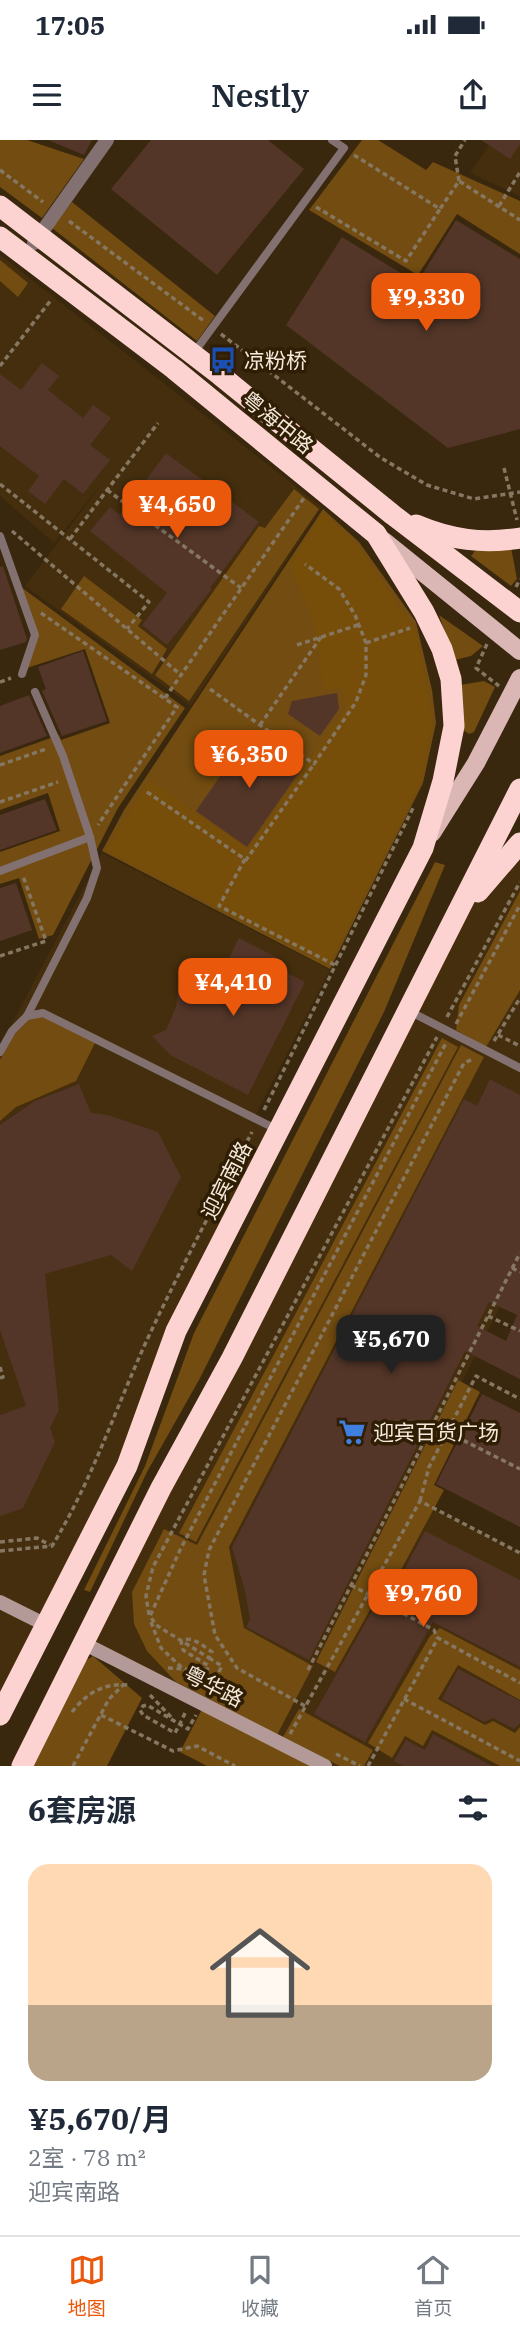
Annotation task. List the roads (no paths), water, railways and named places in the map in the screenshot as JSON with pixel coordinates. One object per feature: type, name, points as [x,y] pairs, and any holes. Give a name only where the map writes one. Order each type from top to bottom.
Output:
[{"type":"highway","name":"粤海中路","points":[[0,206],[520,612]]},
{"type":"highway","name":"粤海中路","points":[[0,237],[174,369],[376,534]]},
{"type":"highway","points":[[393,515],[442,535],[466,540],[483,542],[519,530]]},
{"type":"highway","points":[[376,534],[424,612],[442,649],[450,679],[454,726],[443,781],[423,848]]},
{"type":"highway","points":[[22,1766],[161,1488],[232,1358],[520,789]]},
{"type":"highway","points":[[455,921],[520,843]]},
{"type":"highway","name":"迎宾南路","points":[[0,1715],[127,1466],[176,1331],[423,848]]},
{"type":"main road","name":"粤海中路","points":[[376,534],[520,652]]},
{"type":"main road","name":"迎宾南路","points":[[423,848],[476,763],[520,678]]},
{"type":"main road","points":[[0,1602],[46,1625]]},
{"type":"main road","name":"粤华路","points":[[83,1643],[325,1766]]},
{"type":"street","points":[[24,255],[107,140]]},
{"type":"lane","points":[[192,355],[344,148],[332,140]]},
{"type":"lane","points":[[0,536],[35,635],[22,674]]},
{"type":"lane","points":[[0,1052],[12,1031],[27,1016],[87,898],[97,868],[90,837],[70,778],[35,692]]},
{"type":"lane","points":[[0,872],[90,837]]},
{"type":"lane","points":[[409,1012],[520,1069]]},
{"type":"lane","points":[[27,1016],[43,1013],[279,1131]]},
{"type":"place","name":"凉粉桥","points":[[223,360]]},
{"type":"place","name":"迎宾百货广场","points":[[352,1432]]}]
